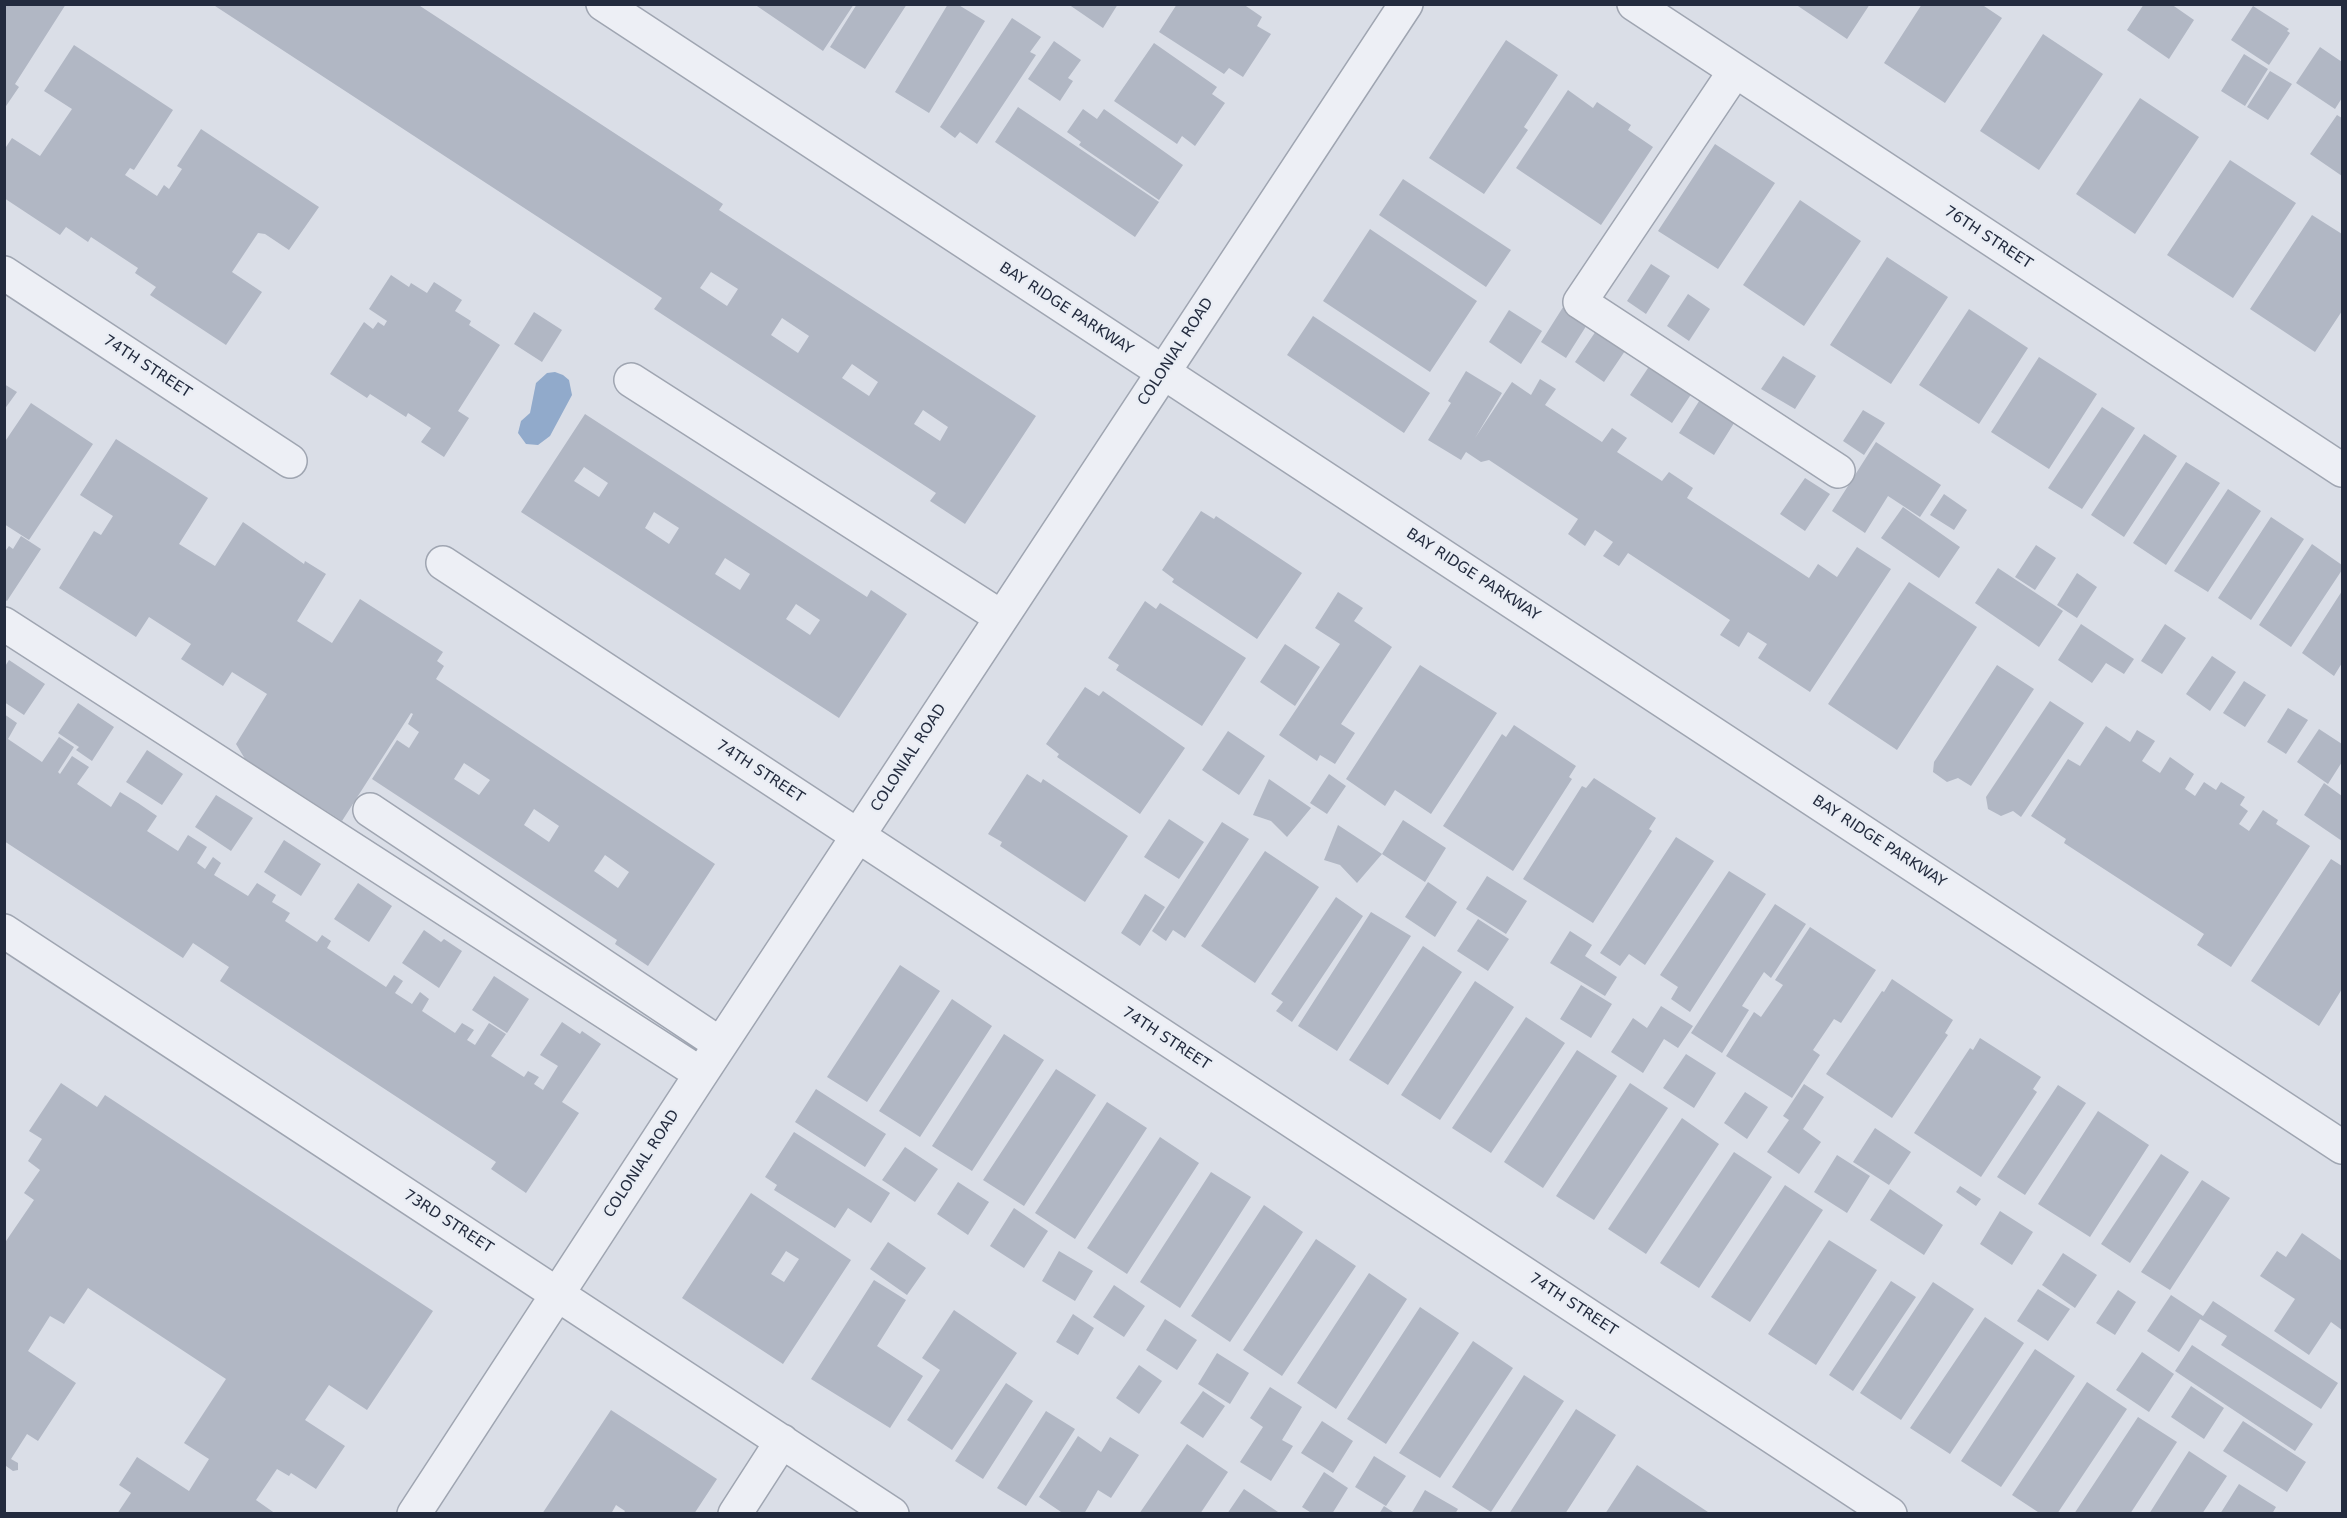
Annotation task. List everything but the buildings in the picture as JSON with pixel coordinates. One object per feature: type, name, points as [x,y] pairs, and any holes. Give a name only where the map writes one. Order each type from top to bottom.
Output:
[{"type":"street","name":"BAY RIDGE PARKWAY","points":[[603,4],[2343,1146]]},
{"type":"street","name":"COLONIAL ROAD","points":[[414,1514],[700,1074],[1406,4]]},
{"type":"street","name":"76TH STREET","points":[[1634,4],[2343,470]]},
{"type":"street","points":[[1735,71],[1580,302],[1838,471]]},
{"type":"street","name":"74TH STREET","points":[[4,273],[290,461]]},
{"type":"street","points":[[631,380],[1001,618]]},
{"type":"street","name":"74TH STREET","points":[[443,563],[1890,1514]]},
{"type":"street","points":[[4,624],[700,1074]]},
{"type":"street","points":[[369,810],[720,1044]]},
{"type":"street","name":"73RD STREET","points":[[4,931],[892,1514]]},
{"type":"street","points":[[735,1514],[782,1441]]},
{"type":"water","points":[[555,372],[569,380],[572,395],[550,436],[538,445],[526,444],[518,433],[521,421],[530,413],[536,383],[547,373]]}]
